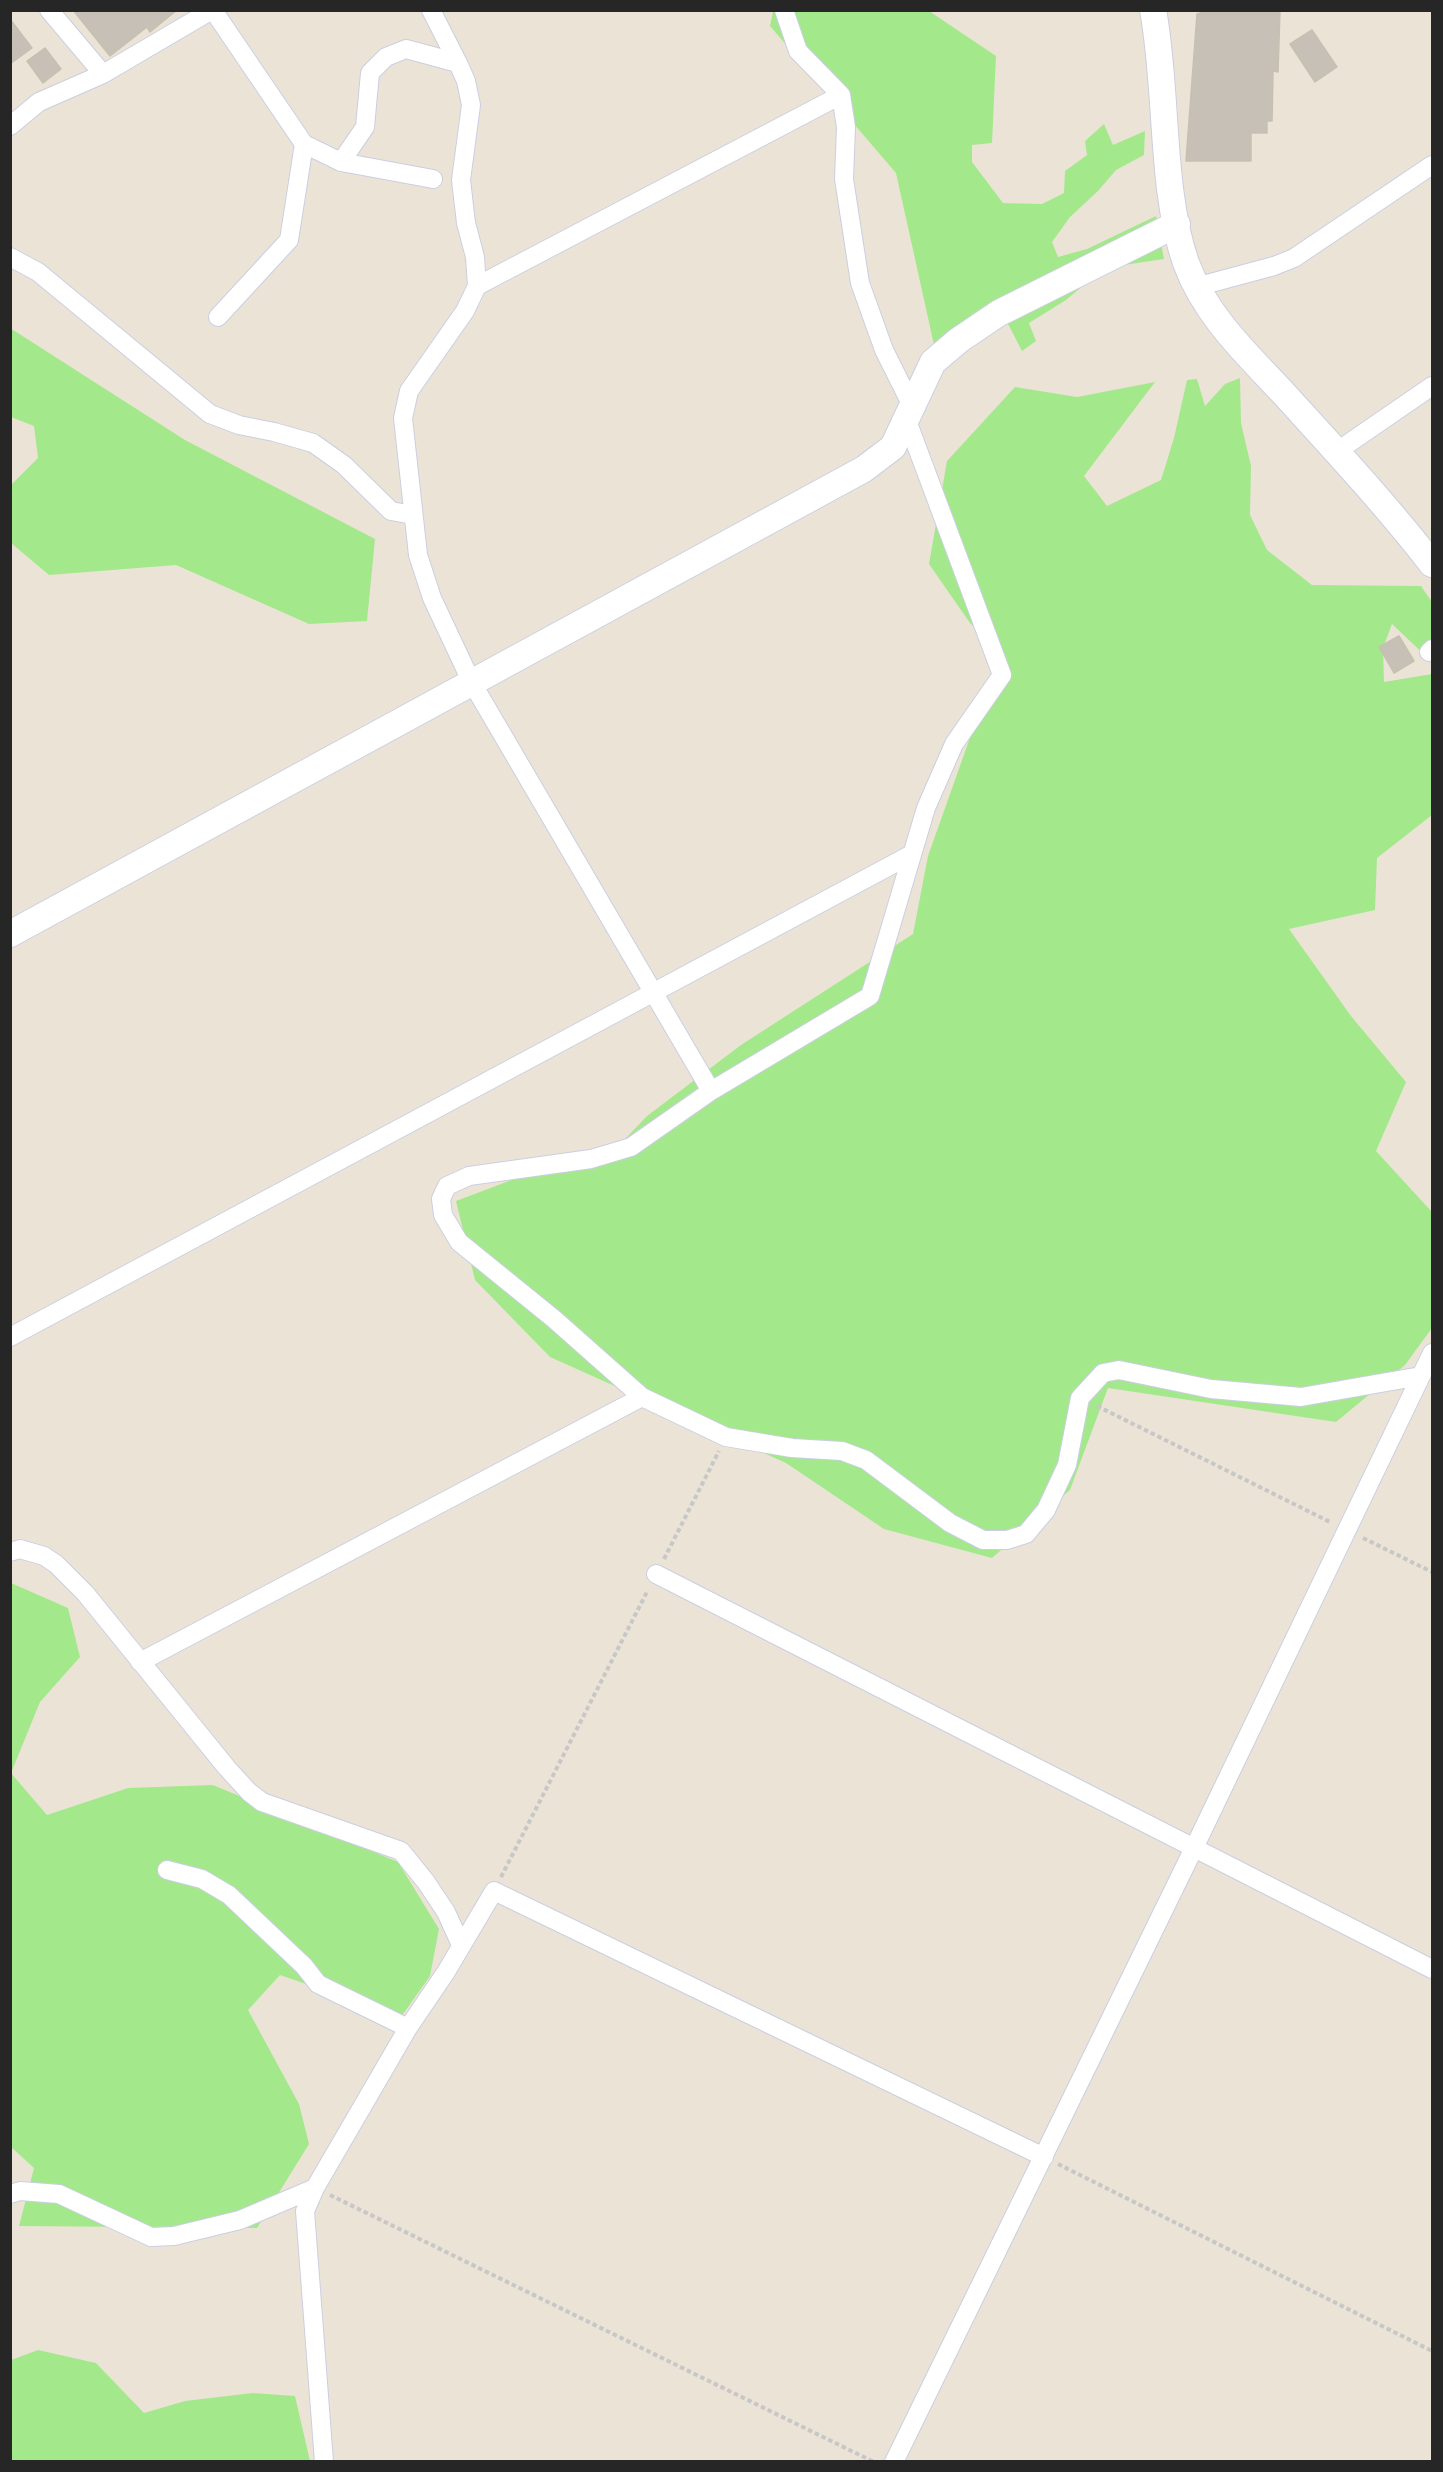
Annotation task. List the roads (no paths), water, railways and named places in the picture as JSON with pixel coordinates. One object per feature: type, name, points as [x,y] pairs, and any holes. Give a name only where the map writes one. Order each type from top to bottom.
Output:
[{"type":"street","points":[[49,10],[103,74]]},
{"type":"street","points":[[10,126],[39,102],[103,74],[212,10],[304,144],[341,162],[433,179]]},
{"type":"street","points":[[430,10],[466,81],[471,105],[461,180],[466,223],[475,257],[477,286],[465,311],[409,391],[403,417],[418,555],[432,598],[471,681],[711,1091]]},
{"type":"street","points":[[784,10],[798,51],[841,95],[846,128],[844,178],[860,283],[909,412],[1002,675],[954,744],[926,808],[870,996],[711,1091],[631,1147],[591,1159],[469,1176],[447,1186],[441,1199],[443,1215],[459,1242],[554,1319],[642,1397],[726,1437],[792,1448],[842,1451],[866,1460],[950,1523],[983,1540],[1007,1540],[1026,1534],[1046,1510],[1067,1466],[1080,1398],[1103,1374],[1119,1370],[1211,1389],[1301,1397],[1421,1376]]},
{"type":"street","points":[[1156,11],[1170,178],[1185,260],[1196,287],[1212,315],[1336,452],[1432,564]]},
{"type":"street","points":[[341,162],[365,127],[370,73],[386,57],[406,49],[458,63]]},
{"type":"street","points":[[477,286],[841,95]]},
{"type":"street","points":[[218,317],[289,240],[304,144]]},
{"type":"street","points":[[1196,287],[1274,266],[1294,258],[1432,165]]},
{"type":"street","points":[[10,934],[864,469],[892,447],[933,362],[959,340],[999,313],[1177,224]]},
{"type":"street","points":[[10,257],[38,272],[210,414],[239,425],[313,443],[344,465],[391,511],[413,515]]},
{"type":"street","points":[[1336,452],[1432,386]]},
{"type":"street","points":[[10,1337],[912,854]]},
{"type":"street","points":[[894,2462],[1194,1848],[1432,1353]]},
{"type":"street","points":[[140,1662],[642,1397]]},
{"type":"street","points":[[10,1552],[20,1549],[44,1556],[56,1564],[85,1593],[220,1760],[262,1802],[401,1851],[446,1912],[461,1945]]},
{"type":"street","points":[[656,1574],[1432,1969]]},
{"type":"street","points":[[167,1870],[202,1879],[229,1895],[304,1966],[318,1984],[408,2028]]},
{"type":"street","points":[[324,2462],[305,2211],[315,2188],[408,2028],[446,1972],[494,1891],[1044,2157]]},
{"type":"street","points":[[10,2194],[20,2191],[58,2194],[151,2237],[174,2236],[240,2220],[315,2188]]}]
